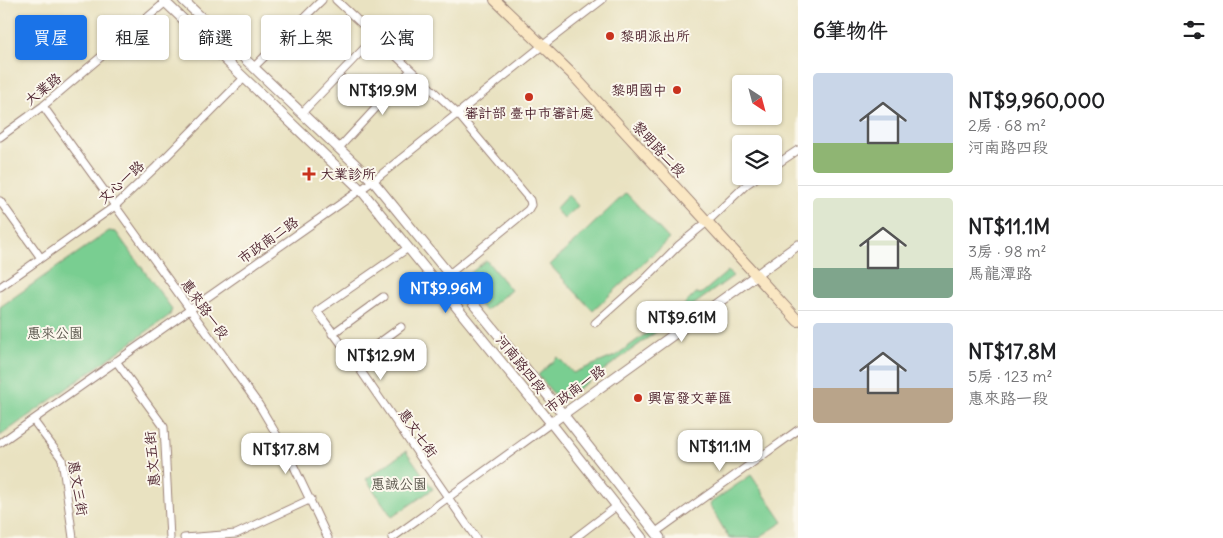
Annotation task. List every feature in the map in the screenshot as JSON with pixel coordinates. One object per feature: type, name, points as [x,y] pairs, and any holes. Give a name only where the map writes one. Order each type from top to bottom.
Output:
[{"type":"main road","name":"黎明路二段","points":[[495,0],[572,74],[798,321]]},
{"type":"street","name":"河南路四段","points":[[183,0],[373,181],[563,414],[658,535]]},
{"type":"street","points":[[254,67],[322,0]]},
{"type":"street","points":[[336,0],[361,24]]},
{"type":"street","name":"市政南二路","points":[[0,443],[361,190],[602,0]]},
{"type":"street","name":"河南路四段","points":[[165,1],[361,190],[642,538]]},
{"type":"street","name":"大業路","points":[[0,137],[43,106],[165,1]]},
{"type":"street","points":[[302,113],[361,52]]},
{"type":"street","points":[[399,60],[458,114],[530,200],[531,205],[528,210],[448,275]]},
{"type":"street","points":[[338,148],[410,70]]},
{"type":"street","name":"文心一路","points":[[0,287],[115,206],[244,78]]},
{"type":"street","name":"惠來路一段","points":[[43,106],[259,405],[288,454],[328,538]]},
{"type":"street","points":[[782,161],[798,150]]},
{"type":"street","points":[[595,323],[648,276],[679,245],[708,222],[746,185]]},
{"type":"street","points":[[0,201],[41,258]]},
{"type":"street","name":"市政南一路","points":[[392,538],[798,244]]},
{"type":"street","name":"惠文七街","points":[[408,248],[317,311],[354,361],[476,538]]},
{"type":"street","points":[[333,334],[383,297]]},
{"type":"street","points":[[354,361],[401,327]]},
{"type":"street","name":"惠文五街","points":[[116,361],[164,427],[170,538]]},
{"type":"street","name":"惠文三街","points":[[33,420],[62,459],[73,538]]},
{"type":"street","points":[[658,535],[798,430]]},
{"type":"street","points":[[184,538],[236,534],[310,499]]},
{"type":"street","points":[[575,538],[617,506]]},
{"type":"green space","points":[[626,193],[669,239],[593,311],[550,265]]},
{"type":"green space","points":[[568,195],[578,206],[564,219],[555,209]]},
{"type":"green space","name":"惠來公園","points":[[109,231],[116,232],[172,309],[170,315],[0,436],[0,307]]},
{"type":"green space","points":[[486,260],[511,290],[485,311],[461,281]]},
{"type":"green space","points":[[728,271],[733,276],[560,402],[538,375],[558,357],[573,373],[615,356],[668,318],[696,293],[701,294]]},
{"type":"green space","name":"惠誠公園","points":[[406,451],[433,489],[392,517],[366,479]]},
{"type":"green space","points":[[751,475],[783,522],[758,538],[729,538],[709,504]]},
{"type":"place","name":"黎明派出所","points":[[610,36]]},
{"type":"place","name":"黎明國中","points":[[677,90]]},
{"type":"place","name":"審計部 臺中市審計處","points":[[529,97]]},
{"type":"place","name":"大業診所","points":[[309,174]]},
{"type":"place","name":"興富發文華匯","points":[[638,398]]}]
